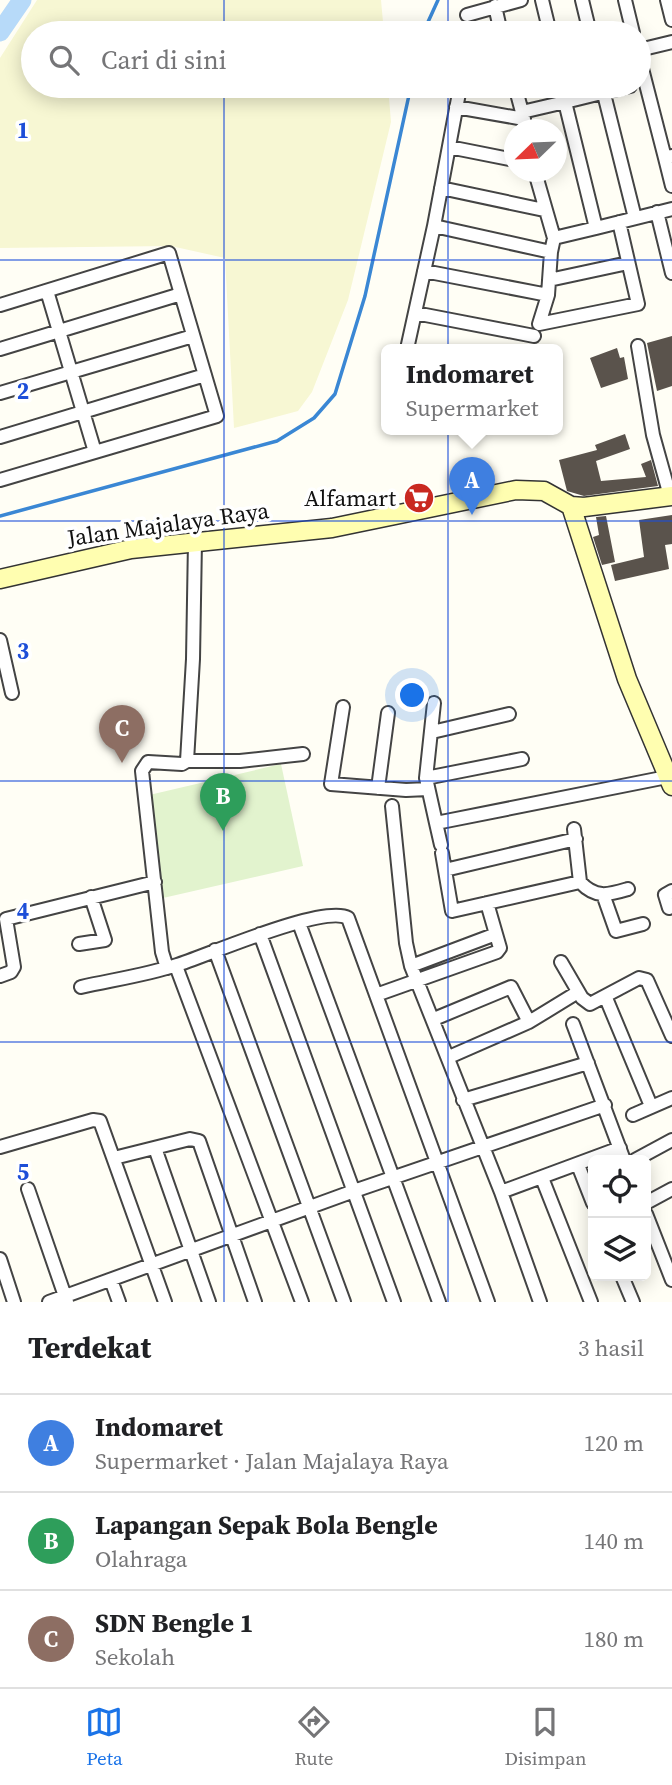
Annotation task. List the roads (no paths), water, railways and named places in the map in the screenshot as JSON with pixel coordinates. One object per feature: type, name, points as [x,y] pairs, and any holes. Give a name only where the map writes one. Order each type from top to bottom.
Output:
[{"type":"street","points":[[467,15],[521,0]]},
{"type":"street","points":[[542,0],[547,21]]},
{"type":"street","points":[[582,0],[587,21]]},
{"type":"street","points":[[625,0],[630,21]]},
{"type":"street","points":[[667,0],[672,20]]},
{"type":"street","points":[[495,6],[498,21]]},
{"type":"street","points":[[651,47],[672,42]]},
{"type":"street","points":[[408,344],[458,98]]},
{"type":"street","points":[[518,98],[524,119]]},
{"type":"street","points":[[564,98],[596,228]]},
{"type":"street","points":[[526,119],[577,98]]},
{"type":"street","points":[[605,98],[635,218]]},
{"type":"street","points":[[647,98],[668,157],[672,186]]},
{"type":"street","points":[[456,107],[519,119]]},
{"type":"street","points":[[449,147],[504,158]]},
{"type":"street","points":[[535,336],[548,295],[552,245],[537,182]]},
{"type":"street","points":[[441,188],[544,210]]},
{"type":"street","points":[[433,226],[552,245],[596,228],[672,209]]},
{"type":"street","points":[[657,212],[672,273]]},
{"type":"street","points":[[415,313],[535,336],[638,304],[619,222]]},
{"type":"street","points":[[0,305],[169,253],[217,416],[0,480]]},
{"type":"street","points":[[549,280],[628,263]]},
{"type":"street","points":[[424,271],[548,295]]},
{"type":"street","points":[[47,291],[95,452]]},
{"type":"street","points":[[0,349],[181,294]]},
{"type":"street","points":[[0,393],[193,336]]},
{"type":"street","points":[[638,346],[653,435],[671,496]]},
{"type":"street","points":[[0,437],[205,375]]},
{"type":"street","name":"Jalan Majalaya Raya","points":[[0,579],[91,556],[195,541],[332,528],[516,490],[544,491],[571,506],[595,507],[671,496]]},
{"type":"street","points":[[436,823],[670,782],[627,678],[571,506]]},
{"type":"street","points":[[187,761],[194,648],[195,541]]},
{"type":"street","points":[[0,640],[12,693]]},
{"type":"street","points":[[434,703],[427,784],[452,911],[580,882]]},
{"type":"street","points":[[343,708],[331,784],[378,788],[427,784],[522,759]]},
{"type":"street","points":[[378,788],[388,713]]},
{"type":"street","points":[[432,732],[509,714]]},
{"type":"street","points":[[302,1302],[171,967],[162,952],[142,768],[148,762],[182,764],[187,761],[253,760],[303,754]]},
{"type":"street","points":[[392,806],[406,943],[411,966],[501,1192],[540,1302]]},
{"type":"street","points":[[445,870],[575,834],[580,882],[591,892],[604,897],[628,889]]},
{"type":"street","points":[[0,976],[11,972],[14,967],[6,919],[155,882]]},
{"type":"street","points":[[669,908],[665,895],[672,891]]},
{"type":"street","points":[[79,944],[105,940],[91,897]]},
{"type":"street","points":[[604,897],[616,931],[643,923]]},
{"type":"street","points":[[376,995],[497,952],[500,948],[487,903]]},
{"type":"street","points":[[81,986],[171,967],[260,934],[299,923],[340,914],[348,918],[488,1302]]},
{"type":"street","points":[[299,923],[439,1302]]},
{"type":"street","points":[[260,934],[394,1302]]},
{"type":"street","points":[[411,966],[496,934]]},
{"type":"street","points":[[215,950],[344,1302]]},
{"type":"street","points":[[561,962],[578,992],[590,1004],[606,998],[639,978],[647,980],[672,1036]]},
{"type":"street","points":[[434,1019],[511,987],[529,1022]]},
{"type":"street","points":[[449,1057],[529,1022],[578,992]]},
{"type":"street","points":[[606,998],[652,1106]]},
{"type":"street","points":[[501,1192],[578,1165],[622,1154],[573,1024]]},
{"type":"street","points":[[463,1100],[588,1063]]},
{"type":"street","points":[[633,1115],[672,1098]]},
{"type":"street","points":[[49,1302],[66,1299],[272,1220],[605,1105]]},
{"type":"street","points":[[0,1147],[97,1119],[114,1158],[165,1302]]},
{"type":"street","points":[[114,1158],[190,1139],[199,1141],[255,1302]]},
{"type":"street","points":[[644,1155],[672,1140]]},
{"type":"street","points":[[155,1148],[209,1302]]},
{"type":"street","points":[[578,1165],[588,1190]]},
{"type":"street","points":[[542,1178],[591,1302]]},
{"type":"street","points":[[28,1189],[66,1299]]},
{"type":"street","points":[[651,1200],[672,1189]]},
{"type":"street","points":[[648,1218],[672,1280]]},
{"type":"street","points":[[1,1267],[14,1302]]},
{"type":"street","points":[[111,1280],[119,1302]]},
{"type":"street","points":[[624,1281],[633,1302]]},
{"type":"waterway","points":[[0,32],[22,0]]},
{"type":"waterway","points":[[428,21],[438,0]]},
{"type":"waterway","points":[[0,516],[277,441],[314,418],[335,394],[365,296],[408,98]]},
{"type":"place","name":"Alfamart","points":[[419,498]]},
{"type":"place","name":"Indomaret","points":[[472,515]]},
{"type":"place","name":"SDN Bengle 1","points":[[122,763]]},
{"type":"place","name":"Lapangan Sepak Bola Bengle","points":[[223,831]]}]
